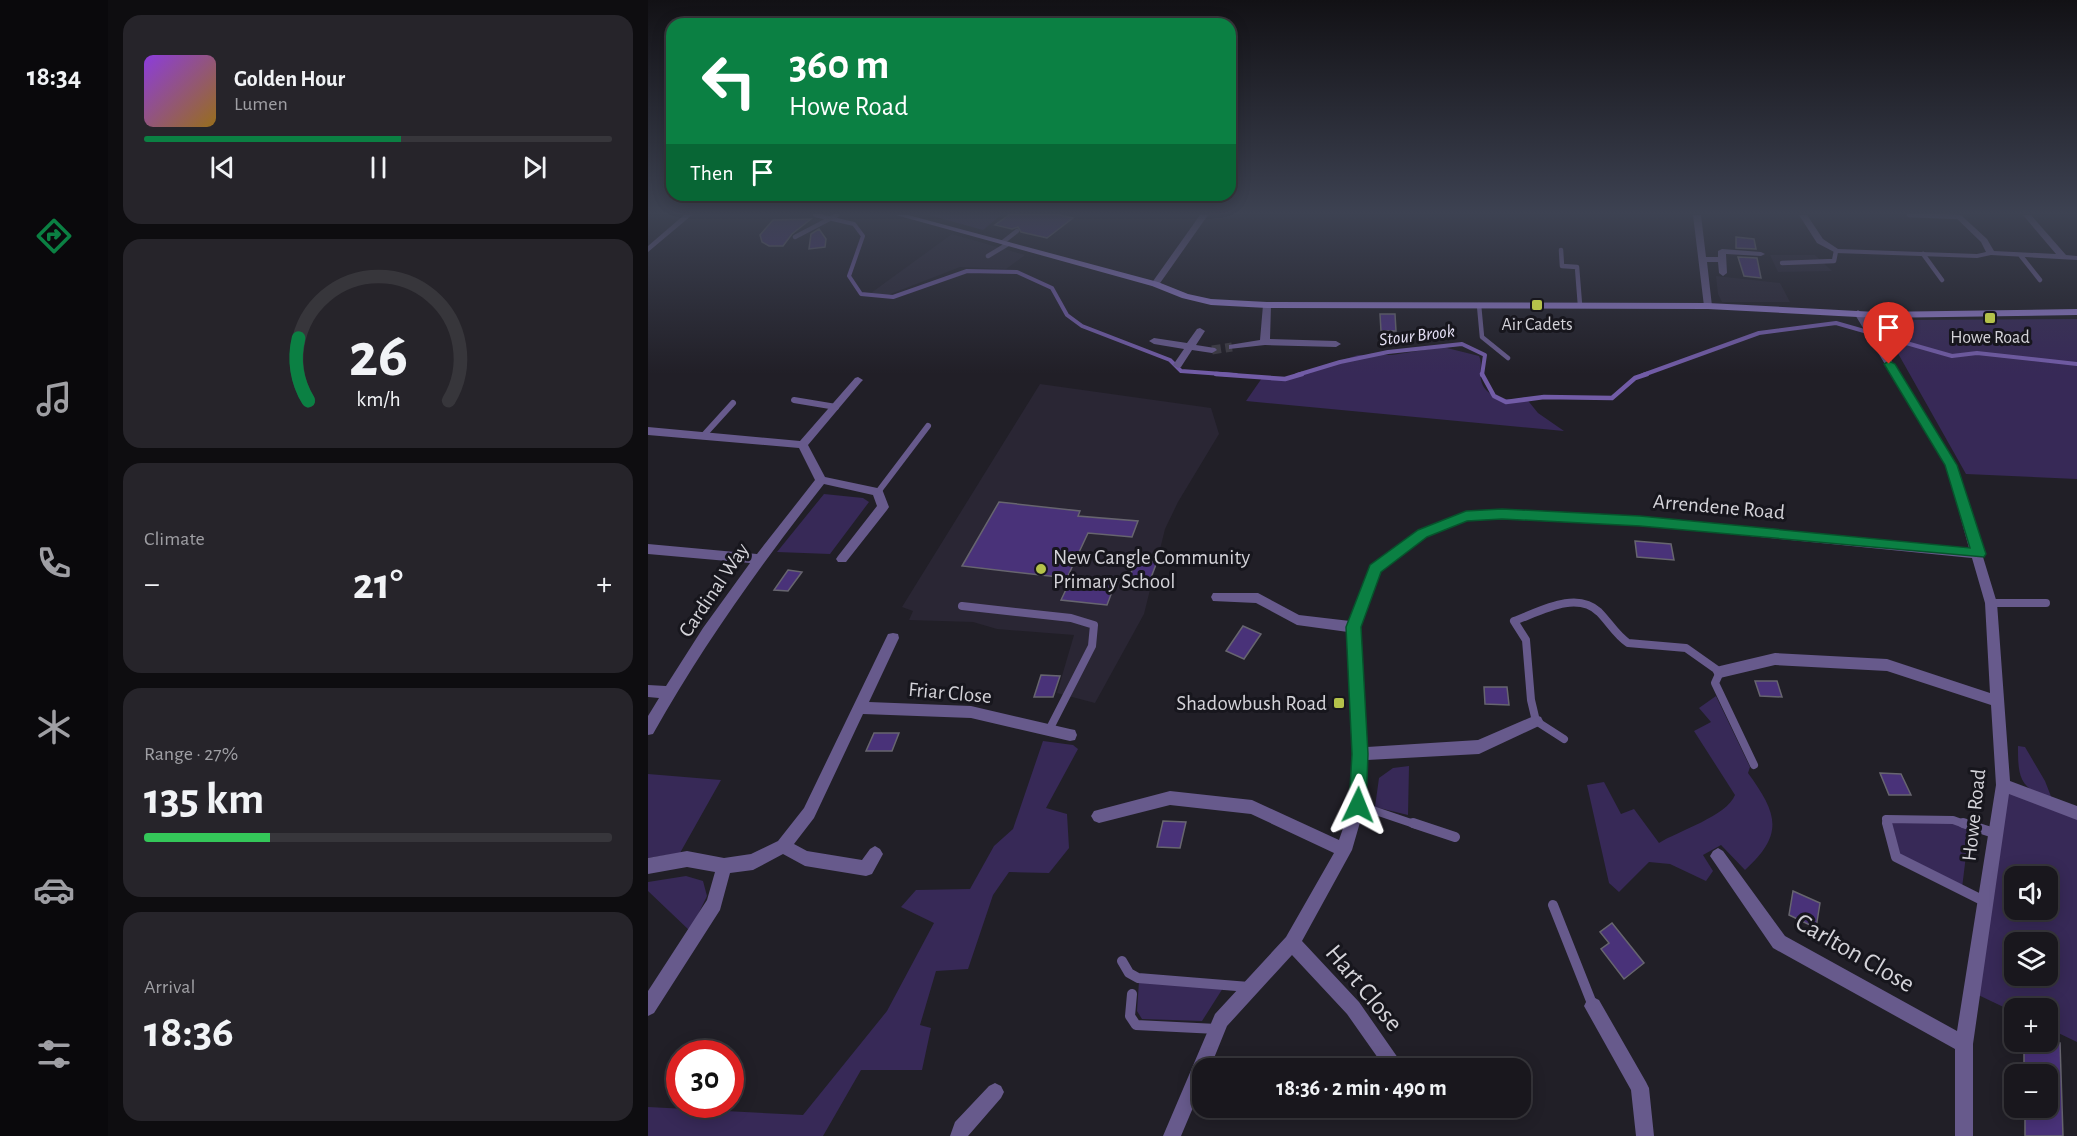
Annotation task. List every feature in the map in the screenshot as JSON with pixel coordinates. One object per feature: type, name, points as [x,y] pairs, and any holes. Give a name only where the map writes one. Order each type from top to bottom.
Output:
[{"type":"street","points":[[1097,268],[1211,302],[1266,305],[1708,306],[1858,313],[2077,312]]},
{"type":"street","points":[[1155,284],[1166,268]]},
{"type":"street","points":[[1703,268],[1708,306]]},
{"type":"street","points":[[1723,268],[1723,273]]},
{"type":"street","points":[[1265,342],[1266,305]]},
{"type":"street","name":"Howe Road","points":[[1858,313],[1951,465],[1979,554],[1991,603],[2003,785],[1964,1044],[1964,1136]]},
{"type":"street","points":[[1178,365],[1200,331]]},
{"type":"street","points":[[1154,341],[1212,350]]},
{"type":"street","points":[[1232,347],[1265,342],[1336,344]]},
{"type":"street","points":[[803,445],[858,380]]},
{"type":"street","points":[[648,431],[803,445]]},
{"type":"street","points":[[803,445],[821,480],[878,492],[882,507],[842,559]]},
{"type":"street","name":"Cardinal Way","points":[[648,729],[668,692],[757,559],[821,480]]},
{"type":"street","name":"Arrendene Road","points":[[1172,1136],[1221,1020],[1292,943],[1344,850],[1358,805],[1360,754],[1354,627],[1375,568],[1423,534],[1466,516],[1502,514],[1640,521],[1979,554]]},
{"type":"street","points":[[648,549],[757,559]]},
{"type":"street","points":[[1217,597],[1258,598],[1297,620],[1354,627]]},
{"type":"street","name":"Friar Close","points":[[783,846],[809,813],[893,638]]},
{"type":"street","points":[[1720,672],[1775,659],[1887,665],[1996,701]]},
{"type":"street","points":[[648,691],[668,692]]},
{"type":"street","name":"Friar Close","points":[[859,708],[971,712],[1070,735]]},
{"type":"street","points":[[1360,754],[1479,747],[1536,722]]},
{"type":"street","points":[[2003,785],[2077,813]]},
{"type":"street","points":[[1099,816],[1170,798],[1252,807],[1344,850]]},
{"type":"street","points":[[648,866],[687,859],[724,866],[753,862],[783,846],[805,858],[866,868],[875,854]]},
{"type":"street","name":"Carlton Close","points":[[1718,856],[1779,942],[1964,1044]]},
{"type":"street","points":[[648,1007],[714,904],[724,866]]},
{"type":"street","name":"Hart Close","points":[[1292,943],[1353,1008],[1389,1058]]},
{"type":"street","points":[[1593,1006],[1640,1088],[1645,1136]]},
{"type":"street","points":[[959,1136],[962,1129],[995,1092]]},
{"type":"lane","points":[[1576,268],[1580,305]]},
{"type":"lane","points":[[1933,268],[1942,280]]},
{"type":"lane","points":[[2030,268],[2040,280]]},
{"type":"lane","points":[[1479,305],[1482,337],[1508,358]]},
{"type":"lane","points":[[794,400],[836,407]]},
{"type":"lane","points":[[703,436],[733,404]]},
{"type":"lane","points":[[878,492],[928,426]]},
{"type":"lane","points":[[1991,603],[2046,603]]},
{"type":"lane","points":[[1564,739],[1536,722],[1531,700],[1526,640],[1514,621],[1568,604],[1590,606],[1602,614],[1618,636],[1627,642],[1640,647],[1684,646],[1699,653],[1720,672],[1715,682],[1754,765]]},
{"type":"lane","points":[[962,606],[1071,618],[1094,625],[1095,634],[1092,646],[1049,730]]},
{"type":"lane","points":[[1358,805],[1455,837]]},
{"type":"lane","points":[[1986,902],[1896,857],[1886,819],[1953,820],[1994,833]]},
{"type":"lane","points":[[1553,905],[1593,1006]]},
{"type":"lane","points":[[1122,961],[1129,973],[1138,978],[1252,987]]},
{"type":"lane","points":[[1132,994],[1130,1016],[1136,1025],[1217,1029]]},
{"type":"shaded area","points":[[905,268],[957,268],[888,295],[871,293]]},
{"type":"shaded area","points":[[1776,268],[1829,268],[1832,271],[1778,272]]},
{"type":"shaded area","points":[[1716,276],[1780,283],[1790,302],[1722,302],[1718,294]]},
{"type":"shaded area","points":[[2077,319],[2077,479],[1966,474],[1882,325],[1885,321],[1897,320]]},
{"type":"shaded area","points":[[1443,347],[1479,356],[1481,380],[1487,391],[1499,398],[1525,397],[1538,413],[1564,431],[1246,401],[1262,378],[1290,377],[1358,355],[1392,355]]},
{"type":"shaded area","name":"New Cangle Community Primary School","points":[[1040,384],[1211,408],[1219,434],[1178,502],[1165,529],[1144,614],[1095,703],[1057,693],[1074,635],[997,629],[973,622],[909,620],[913,611],[902,607]]},
{"type":"shaded area","points":[[824,494],[863,498],[869,502],[830,554],[777,552]]},
{"type":"shaded area","points":[[1716,696],[1750,767],[1748,773],[1758,787],[1770,812],[1771,834],[1766,845],[1745,870],[1721,845],[1703,855],[1713,871],[1706,881],[1670,864],[1649,862],[1619,892],[1609,883],[1587,785],[1604,782],[1621,814],[1634,809],[1659,843],[1722,810],[1735,795],[1694,731],[1711,722],[1699,708]]},
{"type":"shaded area","points":[[1043,741],[1073,745],[1078,749],[1046,808],[1067,814],[1069,848],[1049,873],[1009,872],[993,895],[968,969],[936,971],[920,1025],[931,1028],[922,1070],[861,1070],[823,1136],[648,1136],[648,1107],[666,1108],[666,1118],[744,1118],[744,1112],[803,1115],[887,1011],[934,923],[901,907],[916,890],[970,889],[994,846],[1013,829]]},
{"type":"shaded area","points":[[2018,746],[2025,747],[2045,781],[2052,799],[2033,791],[2023,780],[2020,774]]},
{"type":"shaded area","points":[[1409,766],[1408,815],[1375,807],[1379,778],[1393,768]]},
{"type":"shaded area","points":[[648,774],[721,780],[680,853],[648,858]]},
{"type":"shaded area","points":[[2003,785],[2077,813],[2077,1042],[2058,1033],[2058,998],[2004,998],[2004,1007],[1972,992]]},
{"type":"shaded area","points":[[1889,821],[1955,823],[1969,831],[1962,888],[1898,857]]},
{"type":"shaded area","points":[[686,876],[703,881],[707,896],[690,931],[648,891],[648,882]]},
{"type":"shaded area","points":[[1139,981],[1223,988],[1202,1021],[1142,1019],[1137,1011]]},
{"type":"building","points":[[1741,268],[1759,268],[1761,278],[1744,276]]},
{"type":"building","points":[[1380,314],[1395,314],[1396,331],[1381,331]]},
{"type":"building","points":[[999,502],[1080,511],[1078,516],[1138,521],[1132,537],[1088,533],[1067,578],[962,566]]},
{"type":"building","points":[[1635,541],[1671,544],[1674,560],[1637,557]]},
{"type":"building","points":[[1136,560],[1157,562],[1150,580],[1129,578]]},
{"type":"building","points":[[788,570],[802,572],[788,591],[774,590]]},
{"type":"building","points":[[1071,579],[1115,584],[1107,605],[1061,600]]},
{"type":"building","points":[[1243,626],[1261,634],[1244,659],[1226,651]]},
{"type":"building","points":[[1041,675],[1060,676],[1053,697],[1034,697]]},
{"type":"building","points":[[1755,681],[1777,681],[1782,697],[1760,696]]},
{"type":"building","points":[[1484,687],[1507,687],[1509,705],[1485,704]]},
{"type":"building","points":[[874,733],[899,733],[892,751],[866,751]]},
{"type":"building","points":[[1880,773],[1901,774],[1911,795],[1889,795]]},
{"type":"building","points":[[1163,821],[1186,822],[1180,848],[1157,847]]},
{"type":"building","points":[[1793,891],[1820,903],[1816,928],[1789,915]]},
{"type":"building","points":[[1612,923],[1644,963],[1624,979],[1601,949],[1609,943],[1600,932]]},
{"type":"building","points":[[2058,1042],[2060,1043],[2063,1136],[2025,1136],[2025,1118],[2058,1118],[2058,1064],[2024,1064],[2024,1052],[2058,1052]]},
{"type":"waterway","name":"Stour Brook","points":[[852,268],[849,276],[861,294],[893,297],[967,271],[1017,272],[1052,288],[1067,315],[1082,326],[1170,360],[1181,371],[1236,375]]},
{"type":"waterway","name":"Stour Brook","points":[[1643,375],[1759,333],[1836,323],[1952,356],[1977,353],[2077,364]]},
{"type":"waterway","name":"Stour Brook","points":[[1297,375],[1340,362],[1388,352],[1462,344],[1485,355],[1482,374]]},
{"type":"waterway","name":"Stour Brook","points":[[1216,374],[1285,379],[1302,374]]},
{"type":"waterway","name":"Stour Brook","points":[[1482,374],[1494,396],[1506,402],[1544,397],[1612,398],[1635,378],[1647,374]]},
{"type":"tunnel","points":[[1212,350],[1232,347]]},
{"type":"place","name":"Air Cadets","points":[[1537,305]]},
{"type":"place","name":"Howe Road","points":[[1990,318]]},
{"type":"place","name":"New Cangle Community Primary School","points":[[1041,569]]},
{"type":"place","name":"Shadowbush Road","points":[[1339,703]]},
{"type":"route","points":[[1358,805],[1360,754],[1354,627],[1375,568],[1423,534],[1466,516],[1502,514],[1640,521],[1773,532],[1979,554],[1951,465],[1889,364]]}]
